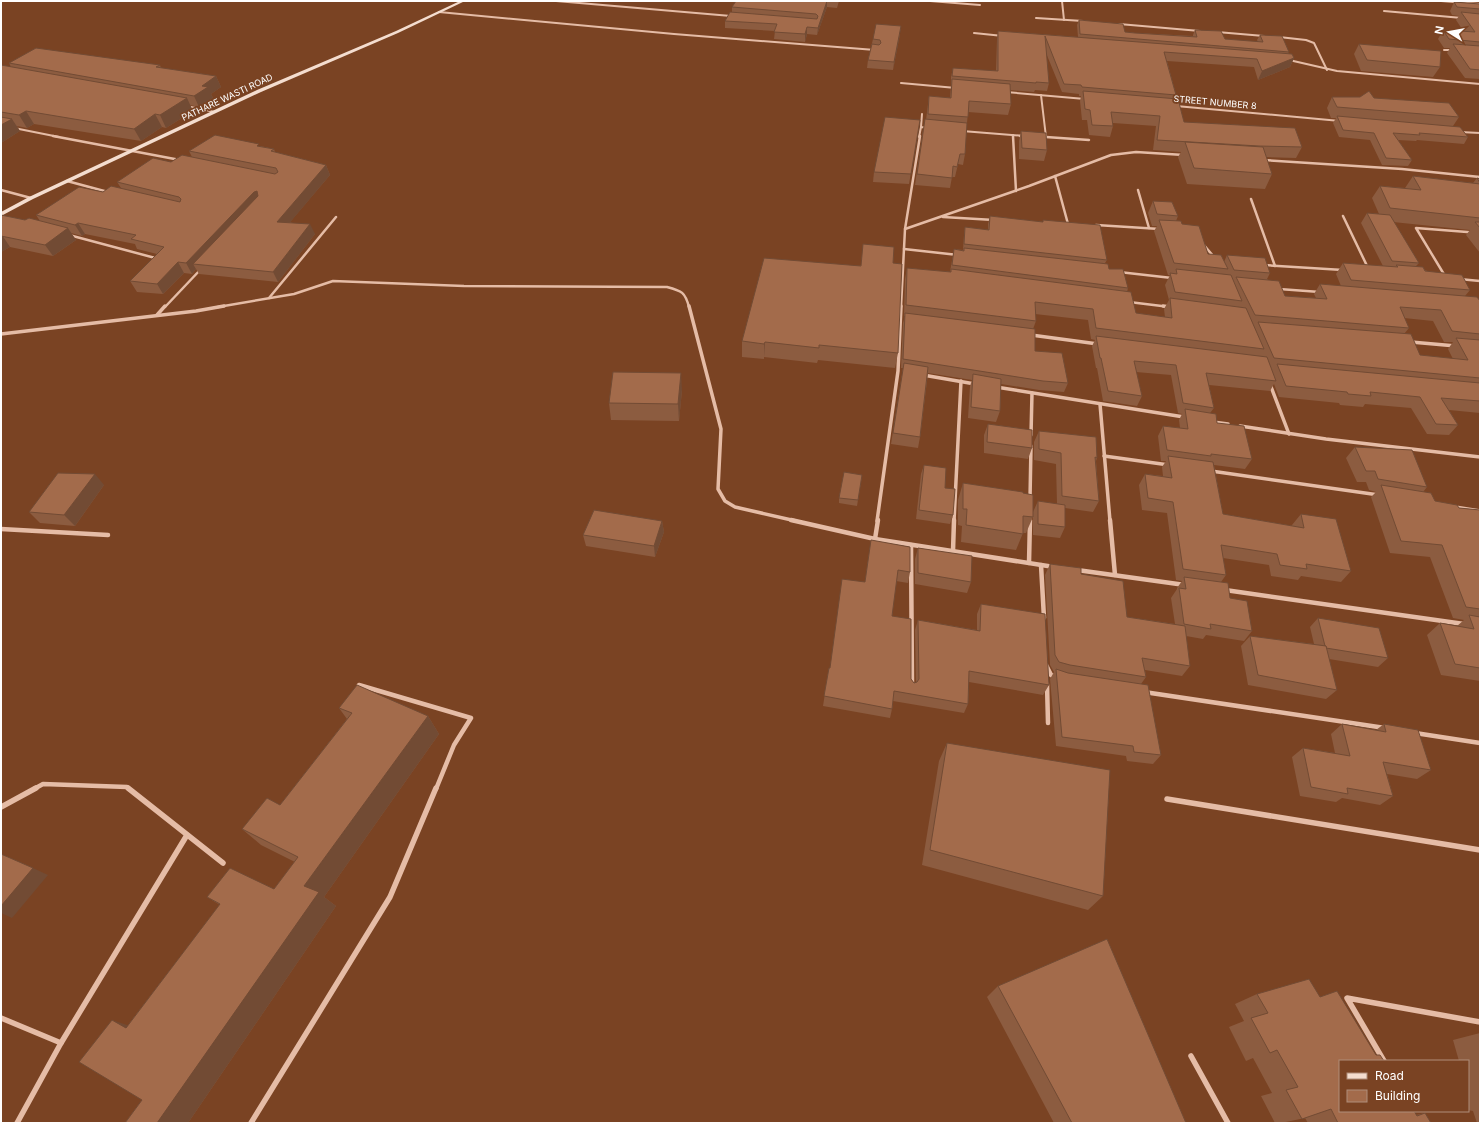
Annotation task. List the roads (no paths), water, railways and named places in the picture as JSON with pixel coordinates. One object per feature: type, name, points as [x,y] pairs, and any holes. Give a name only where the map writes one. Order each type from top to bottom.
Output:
[{"type":"street","name":"PATHARE WASTI ROAD","points":[[1,214],[31,198],[132,150],[463,1]]},
{"type":"street","points":[[556,1],[738,17]]},
{"type":"street","points":[[930,1],[980,5]]},
{"type":"street","points":[[1062,1],[1064,20]]},
{"type":"street","points":[[1442,1],[1480,4]]},
{"type":"street","points":[[1384,11],[1465,18]]},
{"type":"street","points":[[440,12],[674,34],[878,50]]},
{"type":"street","points":[[1036,18],[1086,22]]},
{"type":"street","points":[[1117,24],[1200,31]]},
{"type":"street","points":[[1215,32],[1268,36]]},
{"type":"street","points":[[974,33],[1006,36]]},
{"type":"street","points":[[1276,37],[1306,40],[1314,43],[1327,70]]},
{"type":"street","points":[[1444,50],[1458,51]]},
{"type":"street","points":[[1287,60],[1295,60],[1327,70],[1480,84]]},
{"type":"street","points":[[901,83],[963,88]]},
{"type":"street","points":[[1002,92],[1088,99]]},
{"type":"street","points":[[1040,95],[1046,137]]},
{"type":"street","points":[[184,106],[215,112]]},
{"type":"street","name":"STREET NUMBER 8","points":[[1175,106],[1348,121]]},
{"type":"street","points":[[875,539],[898,371],[905,229],[922,114]]},
{"type":"street","points":[[9,127],[187,161]]},
{"type":"street","points":[[921,127],[928,128]]},
{"type":"street","points":[[959,130],[1032,136]]},
{"type":"street","points":[[1457,131],[1480,133]]},
{"type":"street","points":[[1012,135],[1016,191]]},
{"type":"street","points":[[1039,137],[1089,140]]},
{"type":"street","points":[[905,229],[1016,191],[1111,155],[1136,152],[1191,155]]},
{"type":"street","points":[[1261,160],[1402,169],[1480,176]]},
{"type":"street","points":[[1055,176],[1068,224]]},
{"type":"street","points":[[67,181],[111,192]]},
{"type":"street","points":[[1,190],[31,198]]},
{"type":"street","points":[[1138,190],[1150,228]]},
{"type":"street","points":[[1251,199],[1275,266]]},
{"type":"street","points":[[1343,216],[1370,272],[1362,271]]},
{"type":"street","points":[[269,298],[336,217]]},
{"type":"street","points":[[939,217],[1000,220]]},
{"type":"street","points":[[1061,223],[1076,224]]},
{"type":"street","points":[[1091,225],[1163,229]]},
{"type":"street","points":[[1446,278],[1416,228],[1480,233]]},
{"type":"street","points":[[61,233],[159,259]]},
{"type":"street","points":[[1201,241],[1217,263]]},
{"type":"street","points":[[904,249],[959,255]]},
{"type":"street","points":[[1260,265],[1346,270]]},
{"type":"street","points":[[157,316],[204,266]]},
{"type":"street","points":[[903,272],[911,273]]},
{"type":"street","points":[[1117,272],[1180,279]]},
{"type":"street","points":[[1439,278],[1451,279]]},
{"type":"street","points":[[1460,286],[1456,279],[1480,281]]},
{"type":"street","points":[[1,334],[196,311],[306,290],[333,281],[464,286],[667,287],[679,290],[686,295],[721,429],[718,489],[725,502],[735,507],[875,539],[1056,567]]},
{"type":"street","points":[[1274,288],[1322,292]]},
{"type":"street","points":[[1122,301],[1177,308]]},
{"type":"street","points":[[900,319],[908,320]]},
{"type":"street","points":[[1030,335],[1106,345]]},
{"type":"street","points":[[1410,342],[1464,347]]},
{"type":"street","points":[[898,371],[904,372]]},
{"type":"street","points":[[917,374],[977,384]]},
{"type":"street","points":[[1268,378],[1289,434]]},
{"type":"street","points":[[953,551],[961,381]]},
{"type":"street","points":[[992,386],[1187,418]]},
{"type":"street","points":[[1030,501],[1032,393]]},
{"type":"street","points":[[1100,404],[1115,575]]},
{"type":"street","points":[[1210,421],[1289,434],[1480,457]]},
{"type":"street","points":[[1104,456],[1174,466]]},
{"type":"street","points":[[1205,470],[1381,496]]},
{"type":"street","points":[[1450,506],[1480,511]]},
{"type":"street","points":[[1029,563],[1030,517]]},
{"type":"street","points":[[1,529],[108,535]]},
{"type":"street","points":[[911,545],[912,689]]},
{"type":"street","points":[[1041,565],[1044,627]]},
{"type":"street","points":[[1070,569],[1192,586]]},
{"type":"street","points":[[1223,590],[1472,625]]},
{"type":"street","points":[[1046,658],[1048,723]]},
{"type":"street","points":[[1046,666],[1051,675],[1063,679]]},
{"type":"street","points":[[251,1123],[390,898],[454,745],[471,718],[359,685]]},
{"type":"street","points":[[1138,691],[1390,729]]},
{"type":"street","points":[[1412,732],[1480,742]]},
{"type":"street","points":[[1,807],[43,784],[127,787],[223,863]]},
{"type":"street","points":[[1167,799],[1480,850]]},
{"type":"street","points":[[17,1123],[61,1043],[187,834]]},
{"type":"street","points":[[1383,1060],[1347,998],[1480,1022]]},
{"type":"street","points":[[1,1018],[61,1043]]},
{"type":"street","points":[[1191,1056],[1228,1123]]}]
